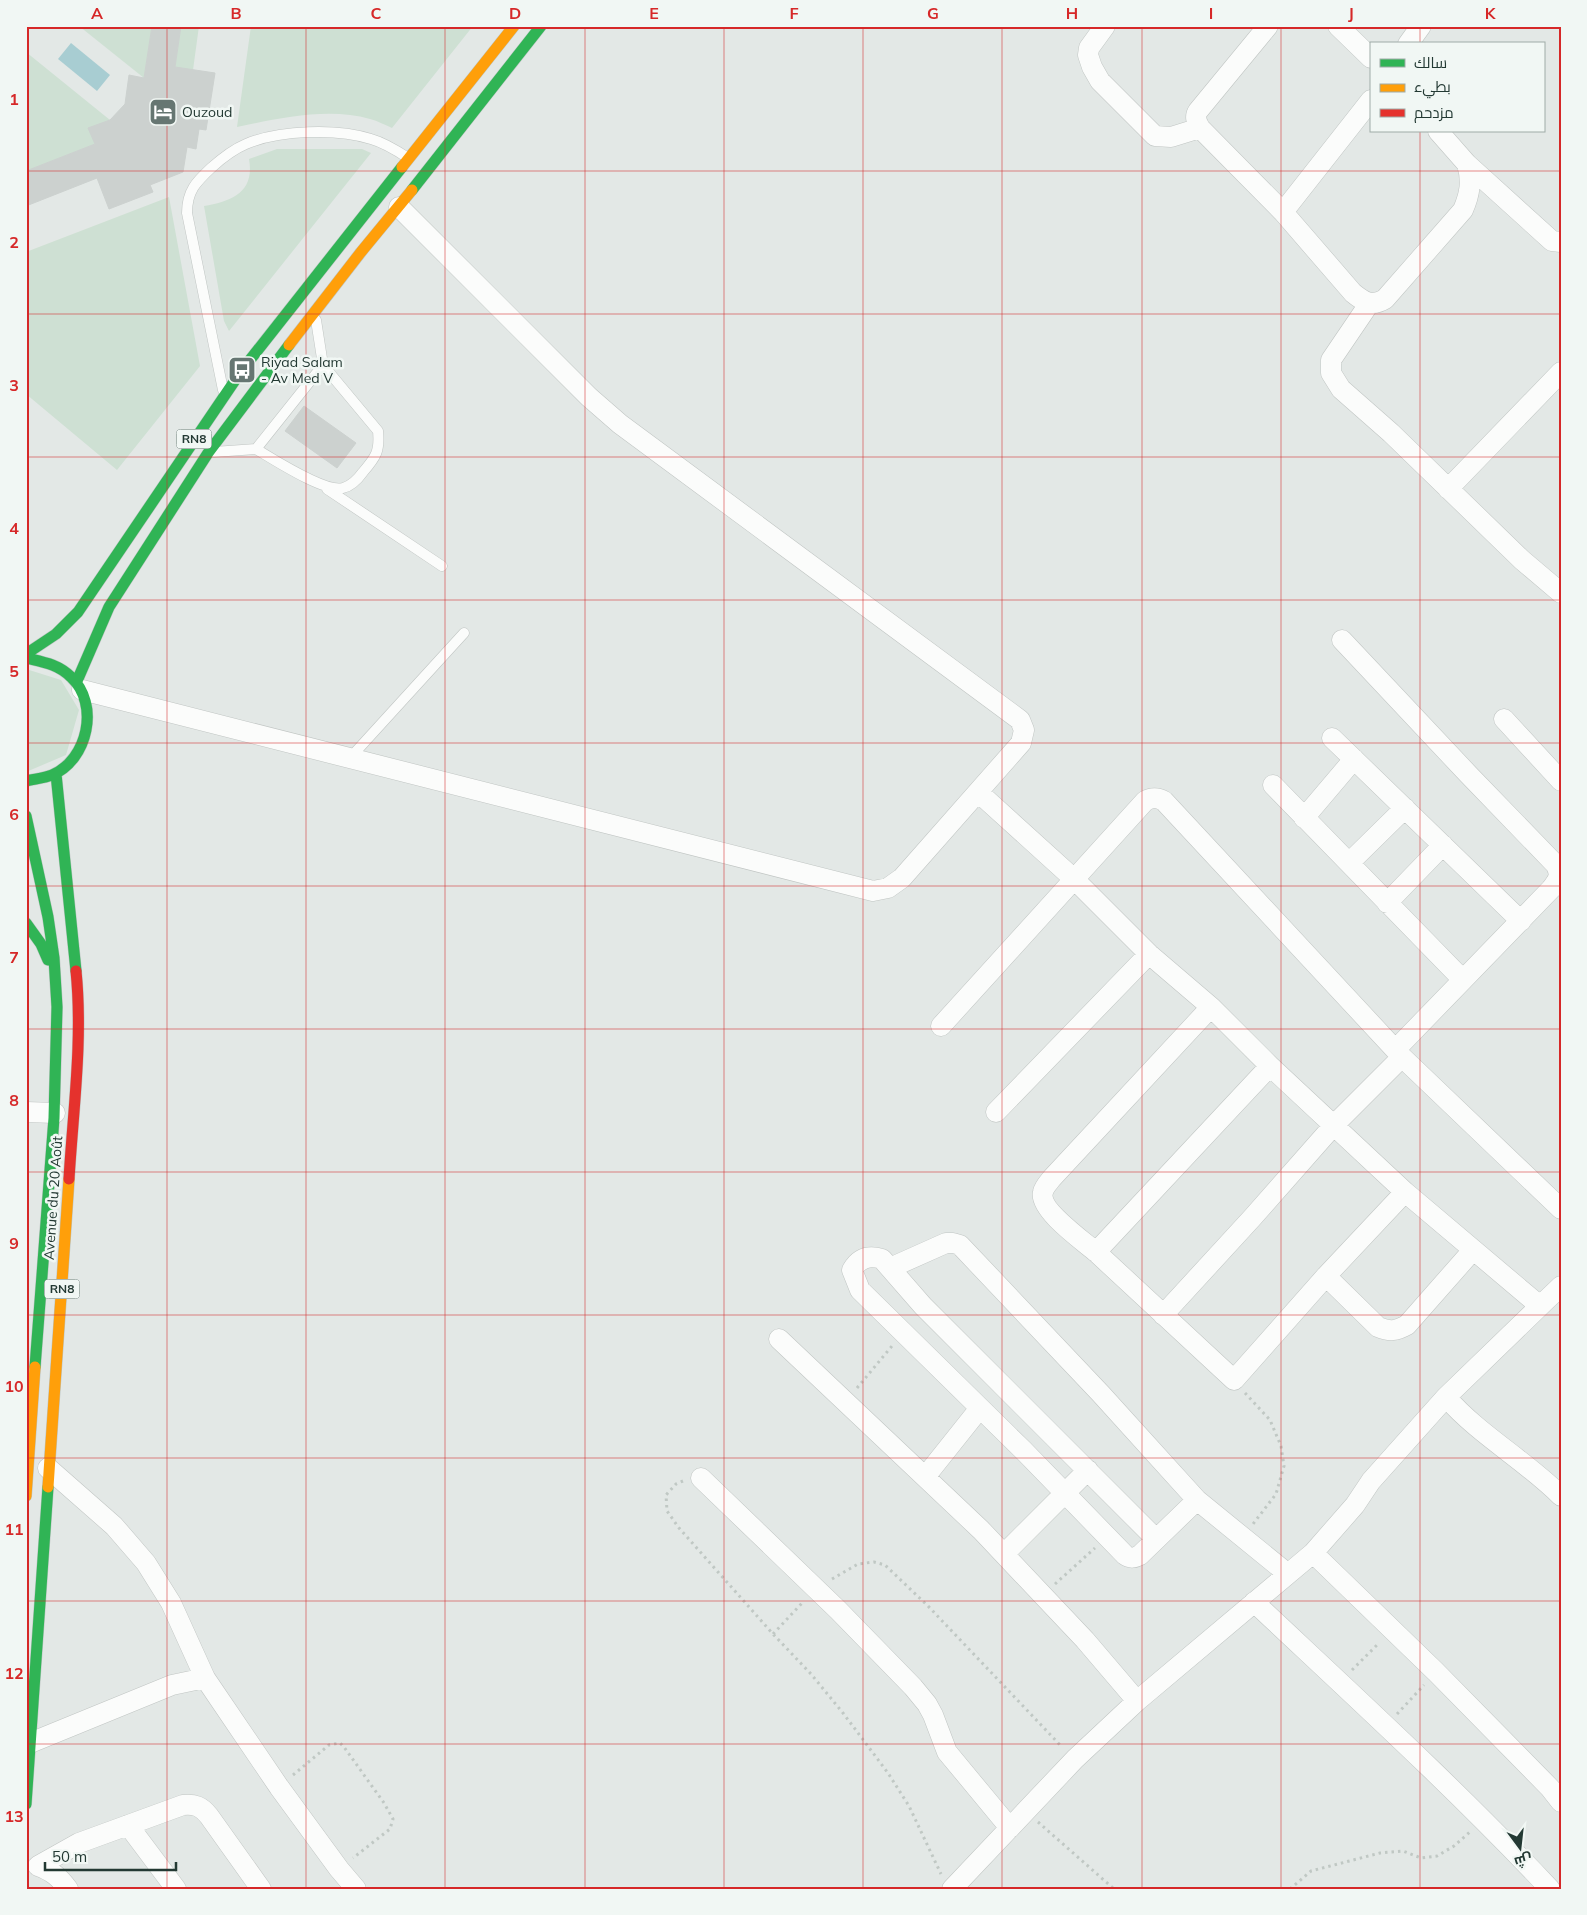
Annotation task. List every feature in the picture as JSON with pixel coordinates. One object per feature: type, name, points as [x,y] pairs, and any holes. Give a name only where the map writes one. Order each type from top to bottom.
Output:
[{"type":"main road","name":"RN8","points":[[26,656],[56,634],[78,612],[224,395],[514,26]]},
{"type":"main road","name":"RN8","points":[[26,656],[52,662],[66,670],[80,686],[109,607],[208,453],[266,374],[361,252],[399,207],[541,26]]},
{"type":"main road","points":[[26,781],[44,779],[56,774],[75,759],[87,738],[89,714],[80,686]]},
{"type":"main road","name":"Avenue du 20 Août","points":[[26,1804],[48,1468],[54,1411],[79,997],[56,774]]},
{"type":"main road","name":"Avenue du 20 Août","points":[[26,816],[47,905],[56,979],[57,1022],[55,1113],[28,1415],[26,1496]]},
{"type":"main road","points":[[26,923],[41,944],[56,979]]},
{"type":"street","points":[[1105,26],[1090,48],[1088,55],[1100,81],[1155,136],[1171,137],[1200,128]]},
{"type":"street","points":[[1268,26],[1198,111],[1196,116],[1200,128],[1283,212],[1354,293],[1370,304]]},
{"type":"street","points":[[1338,26],[1370,57]]},
{"type":"street","points":[[1409,42],[1421,26]]},
{"type":"street","points":[[1283,212],[1370,101]]},
{"type":"street","points":[[1439,132],[1467,164],[1552,241],[1561,242]]},
{"type":"street","points":[[1467,164],[1471,184],[1463,210],[1385,299],[1370,304],[1331,360],[1330,369],[1333,378],[1341,388],[1391,433],[1522,560],[1561,593]]},
{"type":"street","points":[[80,686],[350,758],[873,891],[888,888],[902,878],[1021,743],[1024,730],[1020,720],[620,424],[589,397],[399,207]]},
{"type":"street","points":[[1448,489],[1561,372]]},
{"type":"street","points":[[1163,1315],[1252,1218],[1463,980],[1556,884],[1559,876],[1555,864],[1342,640]]},
{"type":"street","points":[[1504,719],[1561,781]]},
{"type":"street","points":[[1332,738],[1521,920]]},
{"type":"street","points":[[1304,818],[1354,759]]},
{"type":"street","points":[[1273,785],[1463,980]]},
{"type":"street","points":[[978,792],[1074,879],[1149,954],[1211,1007],[1270,1066],[1405,1192],[1540,1306]]},
{"type":"street","points":[[941,1026],[1145,801],[1151,798],[1158,798],[1164,802],[1399,1053],[1561,1209]]},
{"type":"street","points":[[1349,863],[1405,808]]},
{"type":"street","points":[[1388,903],[1443,846]]},
{"type":"street","points":[[996,1112],[1149,954]]},
{"type":"street","points":[[1211,1007],[1052,1178],[1043,1192],[1044,1203],[1055,1216],[1234,1380],[1326,1276],[1405,1192]]},
{"type":"street","points":[[1096,1252],[1270,1066]]},
{"type":"street","points":[[26,1112],[55,1113]]},
{"type":"street","points":[[890,1268],[946,1243],[953,1242],[960,1245],[1101,1394],[1197,1500],[1288,1574]]},
{"type":"street","points":[[1326,1276],[1378,1327],[1389,1331],[1397,1331],[1407,1325],[1473,1250]]},
{"type":"street","points":[[1155,1538],[923,1306],[882,1259],[874,1257],[859,1260],[852,1270],[860,1290],[1129,1558],[1140,1555],[1155,1538],[1197,1500]]},
{"type":"street","points":[[948,1885],[1010,1828],[1075,1759],[1137,1701],[1313,1553],[1355,1505],[1371,1481],[1446,1397],[1561,1286]]},
{"type":"street","points":[[779,1339],[925,1477],[1044,1594],[1137,1701]]},
{"type":"street","points":[[1446,1397],[1462,1415],[1544,1479],[1561,1496]]},
{"type":"street","points":[[925,1477],[980,1408]]},
{"type":"street","points":[[48,1468],[114,1526],[146,1564],[171,1603],[205,1678],[279,1787],[339,1869],[356,1889]]},
{"type":"street","points":[[1004,1554],[1088,1470]]},
{"type":"street","points":[[701,1478],[816,1588],[912,1687],[927,1704],[938,1726],[947,1752],[1010,1828]]},
{"type":"street","points":[[1313,1553],[1557,1790]]},
{"type":"street","points":[[1254,1602],[1483,1820],[1550,1889]]},
{"type":"street","points":[[30,1743],[172,1685],[205,1678]]},
{"type":"street","points":[[68,1889],[50,1870],[38,1866],[79,1843],[183,1806],[195,1805],[203,1809],[261,1889]]},
{"type":"street","points":[[128,1825],[176,1889]]},
{"type":"lane","points":[[224,395],[186,213],[187,201],[198,180],[215,165],[245,144],[289,134],[354,135],[389,146],[409,158]]},
{"type":"lane","points":[[315,313],[323,365],[378,431],[379,445],[375,458],[355,482],[342,489],[324,487]]},
{"type":"lane","points":[[256,449],[323,365]]},
{"type":"lane","points":[[208,453],[256,449],[324,487],[442,566]]},
{"type":"lane","points":[[350,758],[464,634]]},
{"type":"path","points":[[846,1402],[904,1332]]},
{"type":"path","points":[[1234,1380],[1270,1420],[1281,1446],[1284,1466],[1276,1494],[1244,1537]]},
{"type":"path","points":[[701,1478],[684,1480],[676,1484],[666,1495],[667,1512],[773,1634],[811,1674],[888,1773],[909,1806],[948,1885]]},
{"type":"path","points":[[1044,1594],[1107,1537]]},
{"type":"path","points":[[773,1634],[816,1588],[858,1564],[874,1562],[885,1565],[928,1606],[1075,1759]]},
{"type":"path","points":[[1339,1682],[1392,1630]]},
{"type":"path","points":[[1386,1726],[1436,1672]]},
{"type":"path","points":[[279,1787],[329,1745],[340,1743],[344,1747],[392,1815],[393,1823],[390,1829],[339,1869]]},
{"type":"path","points":[[1026,1812],[1114,1889]]},
{"type":"path","points":[[1290,1889],[1311,1872],[1380,1853],[1403,1852],[1421,1858],[1437,1856],[1454,1846],[1483,1820]]},
{"type":"green space","points":[[79,26],[152,26],[144,78]]},
{"type":"green space","points":[[181,26],[199,26],[193,70],[175,67]]},
{"type":"green space","points":[[251,26],[473,26],[392,128],[370,119],[338,114],[304,115],[237,127]]},
{"type":"green space","points":[[26,52],[110,120],[89,128],[95,144],[26,171]]},
{"type":"green space","points":[[277,149],[362,149],[371,153],[229,331],[224,321],[204,206],[224,201],[239,193],[245,187],[248,180],[250,170],[249,159]]},
{"type":"green space","points":[[169,197],[200,366],[117,470],[26,394],[26,252]]},
{"type":"green space","points":[[26,669],[61,680],[79,710],[66,755],[26,772]]},
{"type":"water","points":[[71,43],[110,75],[97,91],[58,59]]},
{"type":"building","name":"Ouzoud","points":[[152,26],[181,26],[175,67],[215,73],[206,130],[199,129],[196,149],[187,147],[183,172],[150,185],[153,192],[109,209],[97,178],[26,206],[26,171],[95,144],[88,128],[110,120],[125,104],[129,75],[144,78]]},
{"type":"building","points":[[304,406],[356,443],[337,468],[285,431]]},
{"type":"traffic: fast","points":[[412,190],[541,26]]},
{"type":"traffic: fast","points":[[26,654],[56,634],[78,612],[242,370],[402,167]]},
{"type":"traffic: fast","points":[[77,681],[109,607],[208,453],[289,345]]},
{"type":"traffic: fast","points":[[26,658],[56,666],[71,677],[80,688],[87,716],[86,731],[81,745],[74,757],[64,768],[52,775],[26,781]]},
{"type":"traffic: fast","points":[[56,774],[76,971]]},
{"type":"traffic: fast","points":[[26,816],[48,917],[54,958],[57,1007],[54,1118],[35,1367]]},
{"type":"traffic: fast","points":[[26,923],[41,944],[48,960]]},
{"type":"traffic: fast","points":[[26,1804],[48,1487]]},
{"type":"traffic: slow","points":[[402,167],[514,26]]},
{"type":"traffic: slow","points":[[289,345],[412,190]]},
{"type":"traffic: slow","points":[[48,1487],[69,1179]]},
{"type":"traffic: slow","points":[[26,1496],[35,1367]]},
{"type":"traffic: jam","points":[[69,1179],[78,1049],[76,971]]},
{"type":"place","name":"Ouzoud","points":[[163,112]]},
{"type":"place","name":"Riyad Salam - Av Med V","points":[[242,370]]}]
